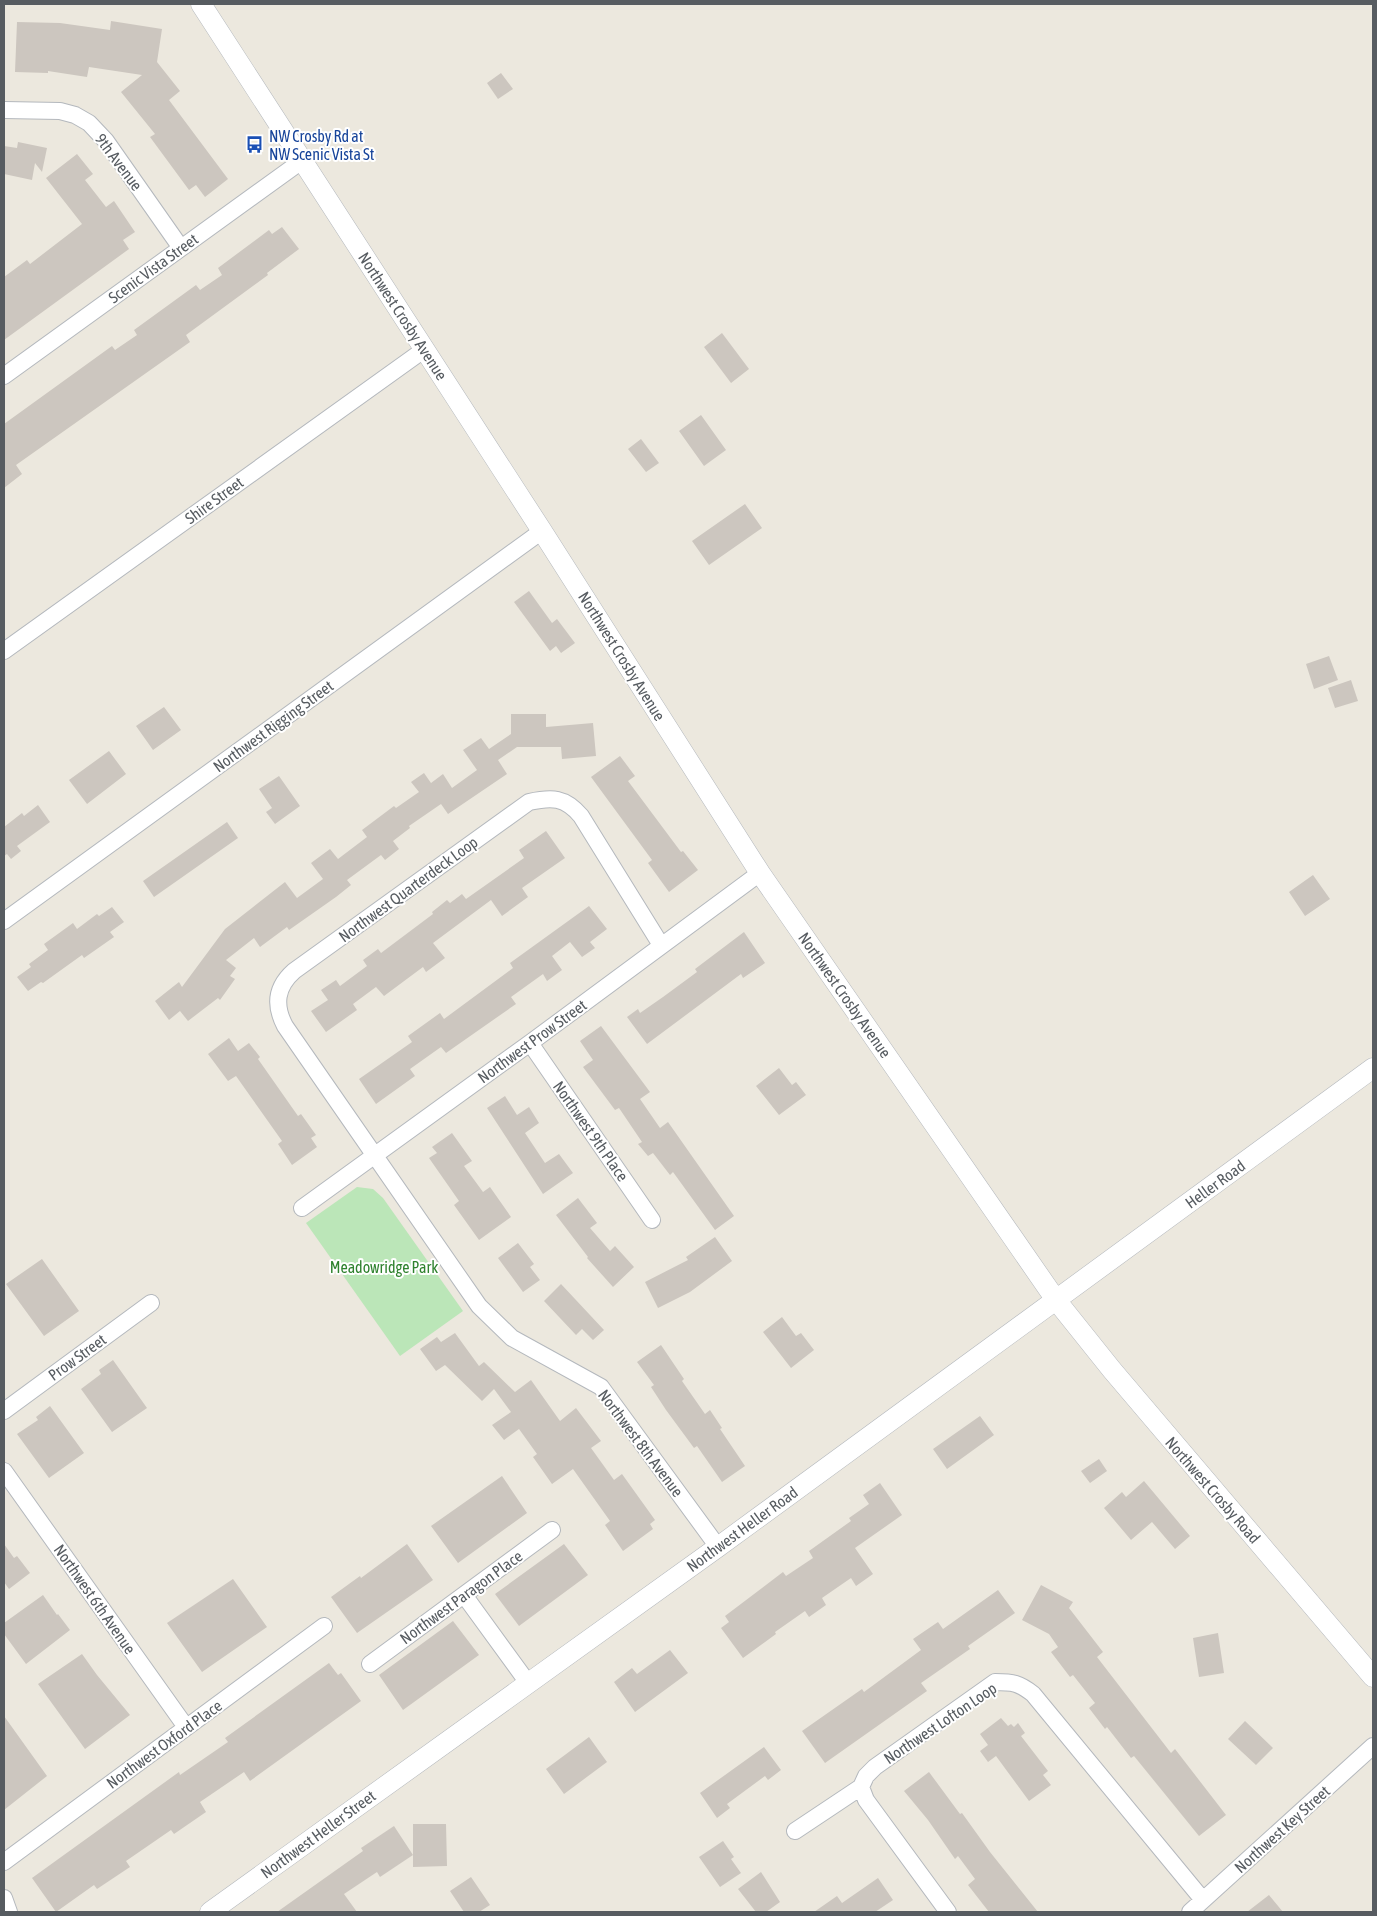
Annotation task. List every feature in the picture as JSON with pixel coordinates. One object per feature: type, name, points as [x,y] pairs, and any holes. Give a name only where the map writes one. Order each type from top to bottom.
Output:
[{"type":"street","name":"Northwest Crosby Avenue","points":[[201,4],[542,530],[760,873],[1056,1300]]},
{"type":"street","name":"9th Avenue","points":[[4,110],[60,111],[75,116],[89,124],[106,141],[181,248]]},
{"type":"street","name":"Scenic Vista Street","points":[[4,376],[303,160]]},
{"type":"street","name":"Shire Street","points":[[4,651],[425,349]]},
{"type":"street","name":"Northwest Rigging Street","points":[[4,921],[542,530]]},
{"type":"street","name":"Northwest Quarterdeck Loop","points":[[374,1155],[280,1017],[279,992],[285,979],[294,971],[528,802],[544,799],[561,800],[574,808],[581,816],[661,945]]},
{"type":"street","name":"Northwest Prow Street","points":[[302,1208],[760,873]]},
{"type":"street","name":"Northwest 9th Place","points":[[530,1043],[652,1220]]},
{"type":"street","name":"Heller Road","points":[[1056,1300],[1373,1068]]},
{"type":"street","name":"Northwest 8th Avenue","points":[[374,1155],[479,1306],[512,1338],[600,1387],[718,1547]]},
{"type":"street","name":"Northwest Heller Road","points":[[427,1756],[718,1547],[1056,1300]]},
{"type":"street","name":"Northwest Crosby Road","points":[[1056,1300],[1118,1378],[1373,1677]]},
{"type":"street","name":"Prow Street","points":[[4,1411],[151,1303]]},
{"type":"street","name":"Northwest 6th Avenue","points":[[4,1470],[186,1728]]},
{"type":"street","name":"Northwest Paragon Place","points":[[370,1664],[552,1530]]},
{"type":"street","points":[[464,1596],[528,1683]]},
{"type":"street","name":"Northwest Oxford Place","points":[[4,1862],[324,1626]]},
{"type":"street","name":"Northwest Lofton Loop","points":[[861,1787],[866,1776],[875,1767],[995,1682],[1011,1682],[1033,1694],[1203,1900]]},
{"type":"street","name":"Northwest Key Street","points":[[1190,1912],[1373,1746]]},
{"type":"street","name":"Northwest Heller Street","points":[[210,1912],[427,1756]]},
{"type":"street","points":[[796,1831],[861,1787],[866,1800],[945,1911]]},
{"type":"street","points":[[4,1898],[9,1912]]},
{"type":"green space","name":"Meadowridge Park","points":[[357,1187],[373,1189],[383,1198],[463,1311],[400,1356],[306,1223]]},
{"type":"building","points":[[111,21],[162,29],[157,62],[180,91],[169,100],[228,179],[205,197],[196,185],[189,190],[150,137],[155,134],[121,92],[142,75],[89,67],[87,77],[48,71],[48,73],[15,72],[17,22],[60,23],[110,30]]},
{"type":"building","points":[[501,73],[513,89],[498,99],[487,83]]},
{"type":"building","points":[[18,142],[47,148],[42,172],[35,163],[32,180],[4,174],[4,146],[17,148]]},
{"type":"building","points":[[77,154],[93,174],[85,180],[106,207],[114,201],[135,232],[123,240],[129,249],[4,340],[4,277],[27,260],[30,264],[82,224],[46,178]]},
{"type":"building","points":[[282,227],[299,249],[267,273],[268,275],[186,335],[190,342],[16,465],[22,474],[4,488],[4,424],[112,346],[115,350],[137,335],[134,330],[196,285],[200,290],[222,275],[218,268],[269,230],[272,234]]},
{"type":"building","points":[[722,333],[749,369],[731,383],[704,347]]},
{"type":"building","points":[[701,415],[726,450],[704,466],[679,431]]},
{"type":"building","points":[[641,439],[659,463],[646,472],[628,449]]},
{"type":"building","points":[[745,504],[762,528],[709,565],[692,541]]},
{"type":"building","points":[[529,591],[552,623],[557,619],[575,643],[561,653],[556,646],[550,651],[514,602]]},
{"type":"building","points":[[1329,656],[1338,680],[1314,689],[1306,664]]},
{"type":"building","points":[[1351,680],[1358,701],[1335,708],[1328,688]]},
{"type":"building","points":[[164,707],[181,730],[153,750],[136,726]]},
{"type":"building","points":[[511,714],[546,714],[546,727],[593,723],[596,756],[562,759],[561,747],[517,747],[498,760],[507,774],[448,814],[441,804],[409,826],[410,828],[393,841],[399,849],[385,860],[381,855],[347,880],[351,885],[336,897],[289,930],[287,927],[260,947],[254,938],[226,960],[236,968],[230,976],[235,979],[220,1000],[218,998],[188,1021],[180,1011],[169,1020],[155,1001],[179,982],[182,987],[225,929],[285,882],[297,898],[323,879],[311,863],[330,849],[338,859],[367,837],[362,830],[394,806],[396,808],[419,792],[411,782],[424,773],[431,783],[443,774],[452,788],[477,770],[463,750],[481,738],[489,749],[511,734]]},
{"type":"building","points":[[109,751],[126,774],[87,804],[69,780]]},
{"type":"building","points":[[620,756],[635,776],[628,781],[681,852],[683,851],[698,870],[669,892],[648,863],[652,860],[591,777]]},
{"type":"building","points":[[279,776],[300,806],[275,824],[266,812],[272,808],[259,789]]},
{"type":"building","points":[[38,805],[50,822],[17,846],[21,851],[11,859],[7,854],[4,856],[4,827],[22,813],[24,816]]},
{"type":"building","points":[[227,822],[238,838],[154,897],[143,881]]},
{"type":"building","points":[[546,831],[565,858],[522,888],[528,897],[502,916],[491,900],[433,943],[445,958],[426,972],[423,967],[384,996],[376,987],[353,1004],[357,1010],[326,1032],[311,1011],[328,1000],[321,990],[336,980],[340,986],[367,966],[363,960],[378,949],[381,953],[433,914],[432,912],[447,900],[450,903],[462,894],[466,899],[524,858],[519,850]]},
{"type":"building","points":[[1313,875],[1330,899],[1305,916],[1289,892]]},
{"type":"building","points":[[589,906],[607,929],[590,942],[595,948],[582,957],[570,942],[552,956],[562,970],[547,981],[543,974],[511,997],[516,1004],[446,1053],[441,1047],[410,1069],[415,1076],[376,1104],[359,1079],[412,1042],[408,1036],[440,1013],[444,1019],[513,968],[510,963]]},
{"type":"building","points":[[112,907],[124,922],[110,932],[114,937],[84,958],[82,955],[43,983],[41,982],[28,991],[17,977],[31,967],[29,964],[48,950],[44,944],[73,923],[77,929],[97,914],[99,916]]},
{"type":"building","points":[[744,932],[765,963],[743,978],[741,974],[647,1044],[627,1017],[638,1009],[640,1013],[663,997],[697,972],[695,969]]},
{"type":"building","points":[[601,1026],[650,1092],[640,1099],[660,1128],[668,1122],[734,1216],[715,1230],[673,1172],[670,1175],[653,1153],[648,1156],[638,1144],[642,1142],[619,1108],[615,1110],[583,1067],[593,1060],[580,1041]]},
{"type":"building","points":[[229,1038],[238,1051],[249,1043],[298,1116],[301,1114],[316,1135],[311,1138],[317,1147],[292,1165],[278,1144],[282,1141],[236,1076],[228,1081],[208,1054]]},
{"type":"building","points":[[779,1068],[792,1085],[796,1082],[806,1095],[779,1115],[756,1086]]},
{"type":"building","points":[[505,1096],[517,1115],[529,1107],[539,1123],[525,1133],[545,1163],[559,1154],[573,1173],[543,1194],[487,1108]]},
{"type":"building","points":[[452,1133],[472,1161],[464,1166],[483,1192],[490,1187],[511,1217],[479,1240],[454,1205],[459,1201],[429,1158],[437,1153],[432,1147]]},
{"type":"building","points":[[578,1198],[597,1223],[590,1228],[610,1251],[615,1246],[634,1267],[613,1287],[587,1258],[556,1215]]},
{"type":"building","points":[[715,1237],[732,1261],[690,1292],[658,1308],[645,1282],[688,1260],[686,1257]]},
{"type":"building","points":[[518,1243],[534,1264],[530,1267],[540,1280],[523,1292],[498,1258]]},
{"type":"building","points":[[42,1259],[79,1311],[44,1336],[6,1284]]},
{"type":"building","points":[[561,1284],[604,1330],[593,1340],[582,1329],[576,1335],[544,1301]]},
{"type":"building","points":[[782,1317],[796,1336],[801,1333],[814,1350],[791,1368],[763,1332]]},
{"type":"building","points":[[455,1333],[479,1366],[484,1362],[515,1392],[531,1380],[560,1421],[576,1408],[601,1441],[591,1448],[614,1480],[622,1474],[655,1520],[650,1524],[653,1529],[623,1551],[605,1525],[610,1521],[573,1469],[552,1484],[533,1457],[537,1454],[519,1429],[504,1440],[492,1425],[511,1412],[494,1389],[482,1401],[445,1365],[436,1371],[420,1349],[437,1337],[441,1342]]},
{"type":"building","points":[[661,1345],[684,1379],[682,1381],[705,1414],[710,1410],[722,1428],[720,1429],[745,1466],[722,1482],[697,1446],[694,1448],[666,1410],[651,1387],[654,1385],[637,1362]]},
{"type":"building","points":[[113,1360],[147,1408],[112,1432],[81,1389],[101,1374],[99,1370]]},
{"type":"building","points":[[50,1406],[84,1453],[49,1478],[17,1434],[38,1420],[36,1417]]},
{"type":"building","points":[[980,1416],[994,1435],[947,1469],[933,1449]]},
{"type":"building","points":[[1099,1459],[1107,1471],[1090,1483],[1081,1471]]},
{"type":"building","points":[[502,1476],[527,1513],[458,1563],[431,1526]]},
{"type":"building","points":[[1144,1481],[1190,1536],[1175,1549],[1152,1522],[1131,1540],[1104,1508],[1122,1492],[1126,1497]]},
{"type":"building","points":[[880,1483],[902,1515],[855,1548],[873,1574],[856,1586],[851,1578],[822,1598],[826,1605],[809,1617],[805,1611],[743,1658],[721,1628],[729,1622],[725,1616],[783,1572],[786,1576],[813,1558],[809,1551],[851,1521],[849,1518],[869,1504],[863,1495]]},
{"type":"building","points":[[4,1544],[14,1558],[17,1556],[30,1573],[9,1589],[4,1582]]},
{"type":"building","points":[[407,1544],[433,1580],[357,1633],[331,1597],[360,1576],[361,1578]]},
{"type":"building","points":[[564,1544],[588,1575],[519,1626],[495,1594]]},
{"type":"building","points":[[233,1579],[267,1627],[202,1672],[167,1623]]},
{"type":"building","points":[[1041,1585],[1073,1602],[1069,1608],[1103,1652],[1097,1657],[1171,1753],[1175,1749],[1226,1815],[1199,1836],[1134,1756],[1131,1758],[1107,1727],[1105,1729],[1089,1708],[1095,1703],[1073,1675],[1070,1677],[1051,1652],[1058,1647],[1049,1634],[1022,1620]]},
{"type":"building","points":[[998,1590],[1015,1613],[968,1646],[970,1649],[921,1683],[927,1691],[825,1763],[802,1731],[862,1689],[864,1692],[921,1650],[913,1639],[938,1622],[943,1629]]},
{"type":"building","points":[[43,1595],[70,1630],[26,1664],[4,1634],[4,1623]]},
{"type":"building","points":[[453,1621],[479,1655],[403,1710],[379,1675]]},
{"type":"building","points":[[1218,1633],[1224,1673],[1199,1677],[1193,1638]]},
{"type":"building","points":[[670,1650],[688,1673],[635,1712],[614,1682],[632,1668],[637,1674]]},
{"type":"building","points":[[82,1654],[130,1715],[85,1749],[38,1684]]},
{"type":"building","points":[[329,1663],[338,1675],[341,1673],[361,1701],[250,1781],[244,1772],[200,1802],[206,1812],[174,1834],[171,1830],[126,1861],[130,1867],[97,1889],[94,1885],[56,1912],[32,1878],[179,1772],[180,1775],[228,1742],[225,1738]]},
{"type":"building","points":[[4,1716],[47,1776],[4,1810]]},
{"type":"building","points":[[1001,1718],[1008,1726],[1011,1724],[1014,1727],[1018,1723],[1025,1733],[1021,1736],[1048,1771],[1043,1775],[1051,1785],[1029,1801],[996,1756],[988,1762],[980,1751],[988,1745],[980,1734]]},
{"type":"building","points":[[1245,1721],[1273,1748],[1256,1765],[1228,1739]]},
{"type":"building","points":[[589,1737],[607,1762],[564,1794],[546,1769]]},
{"type":"building","points":[[764,1747],[781,1770],[768,1780],[765,1776],[727,1804],[730,1808],[717,1818],[700,1793]]},
{"type":"building","points":[[929,1772],[1038,1912],[989,1912],[968,1885],[975,1879],[958,1856],[955,1859],[928,1820],[904,1791]]},
{"type":"building","points":[[413,1824],[446,1824],[447,1866],[413,1867]]},
{"type":"building","points":[[394,1826],[413,1855],[380,1877],[377,1872],[344,1894],[357,1912],[277,1912],[363,1851],[361,1848]]},
{"type":"building","points":[[723,1841],[734,1857],[731,1859],[741,1873],[720,1887],[699,1857]]},
{"type":"building","points":[[761,1872],[780,1902],[766,1912],[756,1912],[738,1889]]},
{"type":"building","points":[[471,1877],[490,1905],[479,1912],[464,1912],[450,1891]]},
{"type":"building","points":[[878,1878],[893,1900],[875,1912],[814,1912],[837,1896],[842,1903]]},
{"type":"building","points":[[1269,1895],[1283,1912],[1247,1912]]},
{"type":"place","name":"NW Crosby Rd at NW Scenic Vista St","points":[[255,145]]}]
